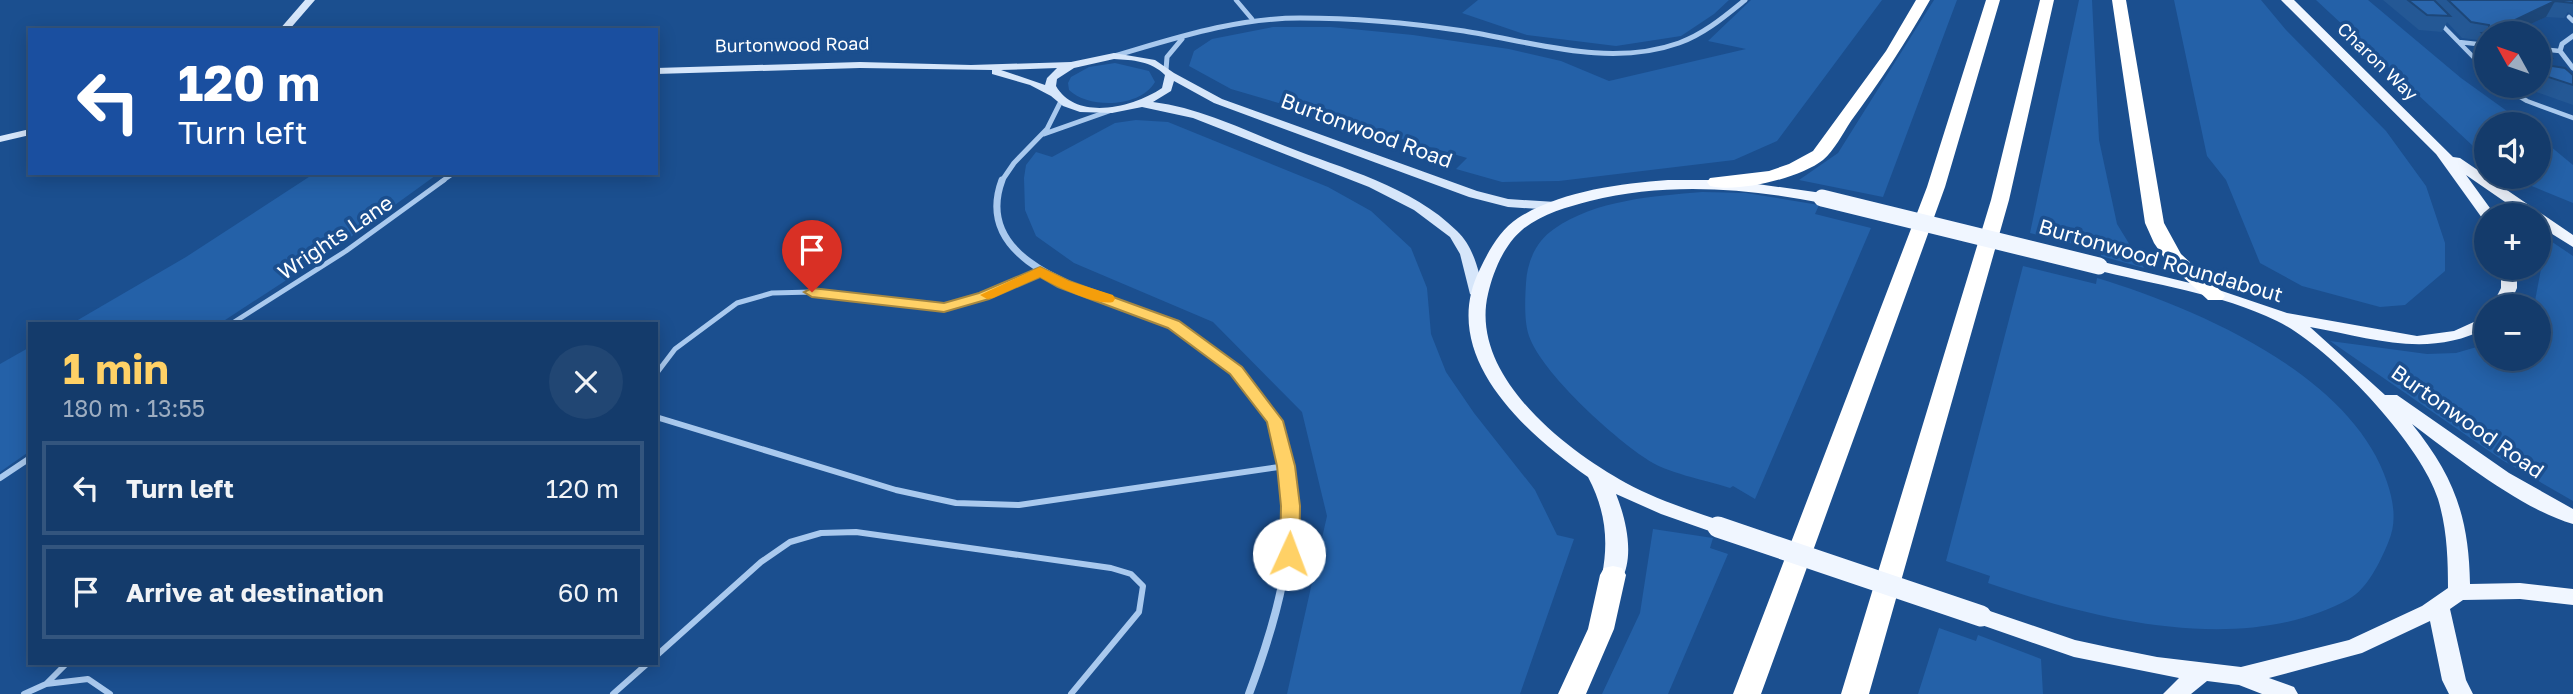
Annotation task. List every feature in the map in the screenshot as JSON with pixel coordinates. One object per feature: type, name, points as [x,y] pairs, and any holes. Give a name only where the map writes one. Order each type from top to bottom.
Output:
[{"type":"highway","points":[[1893,52],[1909,0]]},
{"type":"highway","points":[[1716,182],[1775,175],[1819,155],[1893,52],[1923,0]]},
{"type":"highway","points":[[1747,694],[1936,187],[1993,0]]},
{"type":"highway","points":[[1855,694],[2000,200],[2047,0]]},
{"type":"highway","points":[[2119,0],[2125,27],[2138,142],[2155,226],[2176,261],[2215,296]]},
{"type":"highway","points":[[1573,694],[1601,629],[1613,575]]},
{"type":"main road","name":"Charon Way","points":[[2287,0],[2441,151],[2478,203]]},
{"type":"main road","name":"Charon Way","points":[[2441,151],[2517,203]]},
{"type":"main road","name":"Burtonwood Roundabout","points":[[1716,182],[1822,198],[2215,296],[2282,317],[2338,359],[2398,418],[2423,448],[2441,479],[2457,524],[2459,592],[2405,625],[2354,647],[2241,676],[2157,666],[2074,648],[1718,527],[1653,503],[1595,473],[1538,427],[1514,404],[1498,383],[1478,336],[1477,294],[1498,249],[1516,227],[1556,206],[1646,185],[1716,182]]},
{"type":"main road","points":[[2551,227],[2573,242]]},
{"type":"main road","points":[[2282,317],[2417,341],[2458,336],[2474,328]]},
{"type":"main road","name":"Burtonwood Road","points":[[2338,359],[2449,443],[2543,503],[2573,517]]},
{"type":"main road","points":[[1595,473],[1605,489],[1618,532],[1619,551],[1613,575]]},
{"type":"main road","points":[[2459,592],[2520,591],[2573,597]]},
{"type":"main road","points":[[2438,606],[2454,680],[2461,694]]},
{"type":"main road","points":[[2175,694],[2202,671]]},
{"type":"main road","points":[[2241,676],[2286,694]]},
{"type":"street","points":[[286,28],[310,0]]},
{"type":"street","points":[[1114,56],[1252,19],[1308,18],[1471,32],[1578,52],[1652,51],[1692,40],[1725,19],[1745,0]]},
{"type":"street","points":[[1144,104],[1167,89],[1167,57],[1185,36]]},
{"type":"street","points":[[2573,36],[2562,44],[2560,51],[2573,68]]},
{"type":"street","name":"Burtonwood Road","points":[[658,71],[860,65],[971,68],[1070,65],[1114,56],[1145,60],[1218,102],[1473,194],[1508,203],[1556,206]]},
{"type":"street","points":[[1044,134],[1057,97],[1051,86],[1052,79],[1070,65]]},
{"type":"street","name":"Burtonwood Road","points":[[971,68],[1024,80],[1084,108],[1114,110],[1144,104]]},
{"type":"street","points":[[1144,104],[1190,113],[1396,196],[1430,214],[1457,237],[1464,250],[1477,294]]},
{"type":"street","points":[[1114,110],[1044,134],[1008,168],[999,186],[997,202],[1006,234],[1020,254],[1040,271],[1063,284],[1174,325],[1236,370],[1275,421],[1286,466],[1291,506],[1289,554],[1281,599],[1249,694]]},
{"type":"street","points":[[0,139],[28,132]]},
{"type":"lane","points":[[1236,0],[1252,19]]},
{"type":"lane","points":[[2438,21],[2474,58]]},
{"type":"lane","points":[[2459,42],[2474,44]]},
{"type":"lane","points":[[2552,50],[2560,51]]},
{"type":"lane","points":[[2522,98],[2573,118]]},
{"type":"lane","name":"Wrights Lane","points":[[234,322],[345,251],[451,175]]},
{"type":"lane","points":[[658,371],[675,349],[737,303],[772,293],[812,292],[944,307],[984,296],[1040,271]]},
{"type":"lane","points":[[658,416],[896,490],[956,503],[1019,505],[1286,466]]},
{"type":"lane","points":[[0,478],[28,459]]},
{"type":"lane","points":[[658,654],[761,562],[790,542],[821,533],[856,532],[1111,568],[1131,574],[1143,586],[1139,612],[1071,694]]},
{"type":"lane","points":[[46,684],[65,665]]},
{"type":"lane","points":[[613,694],[646,665]]},
{"type":"lane","points":[[24,694],[46,684],[88,679],[110,694]]},
{"type":"shaded area","points":[[1478,0],[1729,0],[1714,14],[1681,36],[1616,46],[1527,35],[1462,13]]},
{"type":"shaded area","points":[[1751,0],[1882,0],[1777,141],[1734,160],[1559,181],[1502,182],[1456,169],[1467,158],[1231,89],[1189,66],[1194,51],[1212,39],[1273,27],[1331,27],[1413,35],[1509,49],[1561,61],[1609,81],[1746,49],[1708,41]]},
{"type":"shaded area","points":[[1934,0],[1957,0],[1883,197],[1799,180],[1838,153]]},
{"type":"shaded area","points":[[2079,0],[2092,0],[2099,140],[2117,224],[2144,268],[2101,256],[2101,251],[2030,233]]},
{"type":"shaded area","points":[[2174,0],[2261,0],[2286,30],[2386,131],[2426,186],[2445,243],[2445,271],[2405,305],[2380,307],[2302,286],[2260,263],[2226,180],[2207,156]]},
{"type":"shaded area","points":[[2316,0],[2368,0],[2474,87],[2474,98],[2489,98],[2508,112],[2474,112],[2474,147]]},
{"type":"shaded area","points":[[1115,63],[1149,71],[1155,82],[1148,91],[1138,97],[1114,103],[1089,100],[1069,90],[1071,77],[1089,67]]},
{"type":"shaded area","points":[[1136,120],[1168,122],[1328,187],[1371,211],[1411,248],[1427,288],[1431,334],[1446,372],[1474,413],[1535,490],[1557,535],[1574,539],[1520,694],[1287,694],[1327,516],[1302,412],[1213,322],[1074,263],[1036,236],[1025,210],[1026,165],[1036,152],[1052,157],[1115,123]]},
{"type":"shaded area","points":[[2551,147],[2573,165],[2573,203],[2539,189],[2551,189]]},
{"type":"shaded area","points":[[312,175],[436,175],[334,249],[222,322],[74,322],[186,257]]},
{"type":"shaded area","points":[[1702,192],[1746,193],[1819,205],[1815,214],[1871,228],[1755,499],[1733,486],[1730,488],[1663,468],[1631,448],[1580,403],[1548,368],[1536,351],[1526,324],[1528,267],[1537,246],[1554,229],[1570,219],[1625,201]]},
{"type":"shaded area","points":[[2551,241],[2573,256],[2573,501],[2502,460],[2330,341],[2427,354],[2456,353],[2474,348],[2474,371],[2551,371],[2551,294],[2536,294],[2539,280],[2551,280]]},
{"type":"shaded area","points":[[2023,266],[2096,284],[2097,278],[2180,307],[2266,351],[2306,378],[2341,409],[2369,444],[2387,482],[2393,505],[2391,535],[2377,566],[2362,588],[2349,599],[2308,616],[2263,626],[2217,629],[2169,627],[2122,620],[2030,597],[1988,583],[1990,576],[1946,561]]},
{"type":"shaded area","points":[[28,348],[28,452],[0,472],[0,364]]},
{"type":"shaded area","points":[[1653,529],[1713,538],[1710,548],[1728,554],[1668,694],[1602,694],[1640,613]]},
{"type":"shaded area","points":[[1939,628],[1976,641],[1978,635],[2041,659],[2043,694],[1918,694]]},
{"type":"building","points":[[2408,0],[2434,0],[2450,16],[2427,15]]},
{"type":"building","points":[[2448,0],[2573,0],[2573,3],[2555,1],[2513,21],[2471,22]]},
{"type":"building","points":[[2552,66],[2565,68],[2573,75],[2573,85],[2552,78]]},
{"type":"slow traffic","points":[[987,295],[1040,271],[1063,284],[1108,299]]},
{"type":"route","points":[[812,292],[944,307],[984,296],[1040,271],[1063,284],[1119,302],[1174,325],[1236,370],[1275,421],[1286,466],[1291,506],[1289,554]]}]
